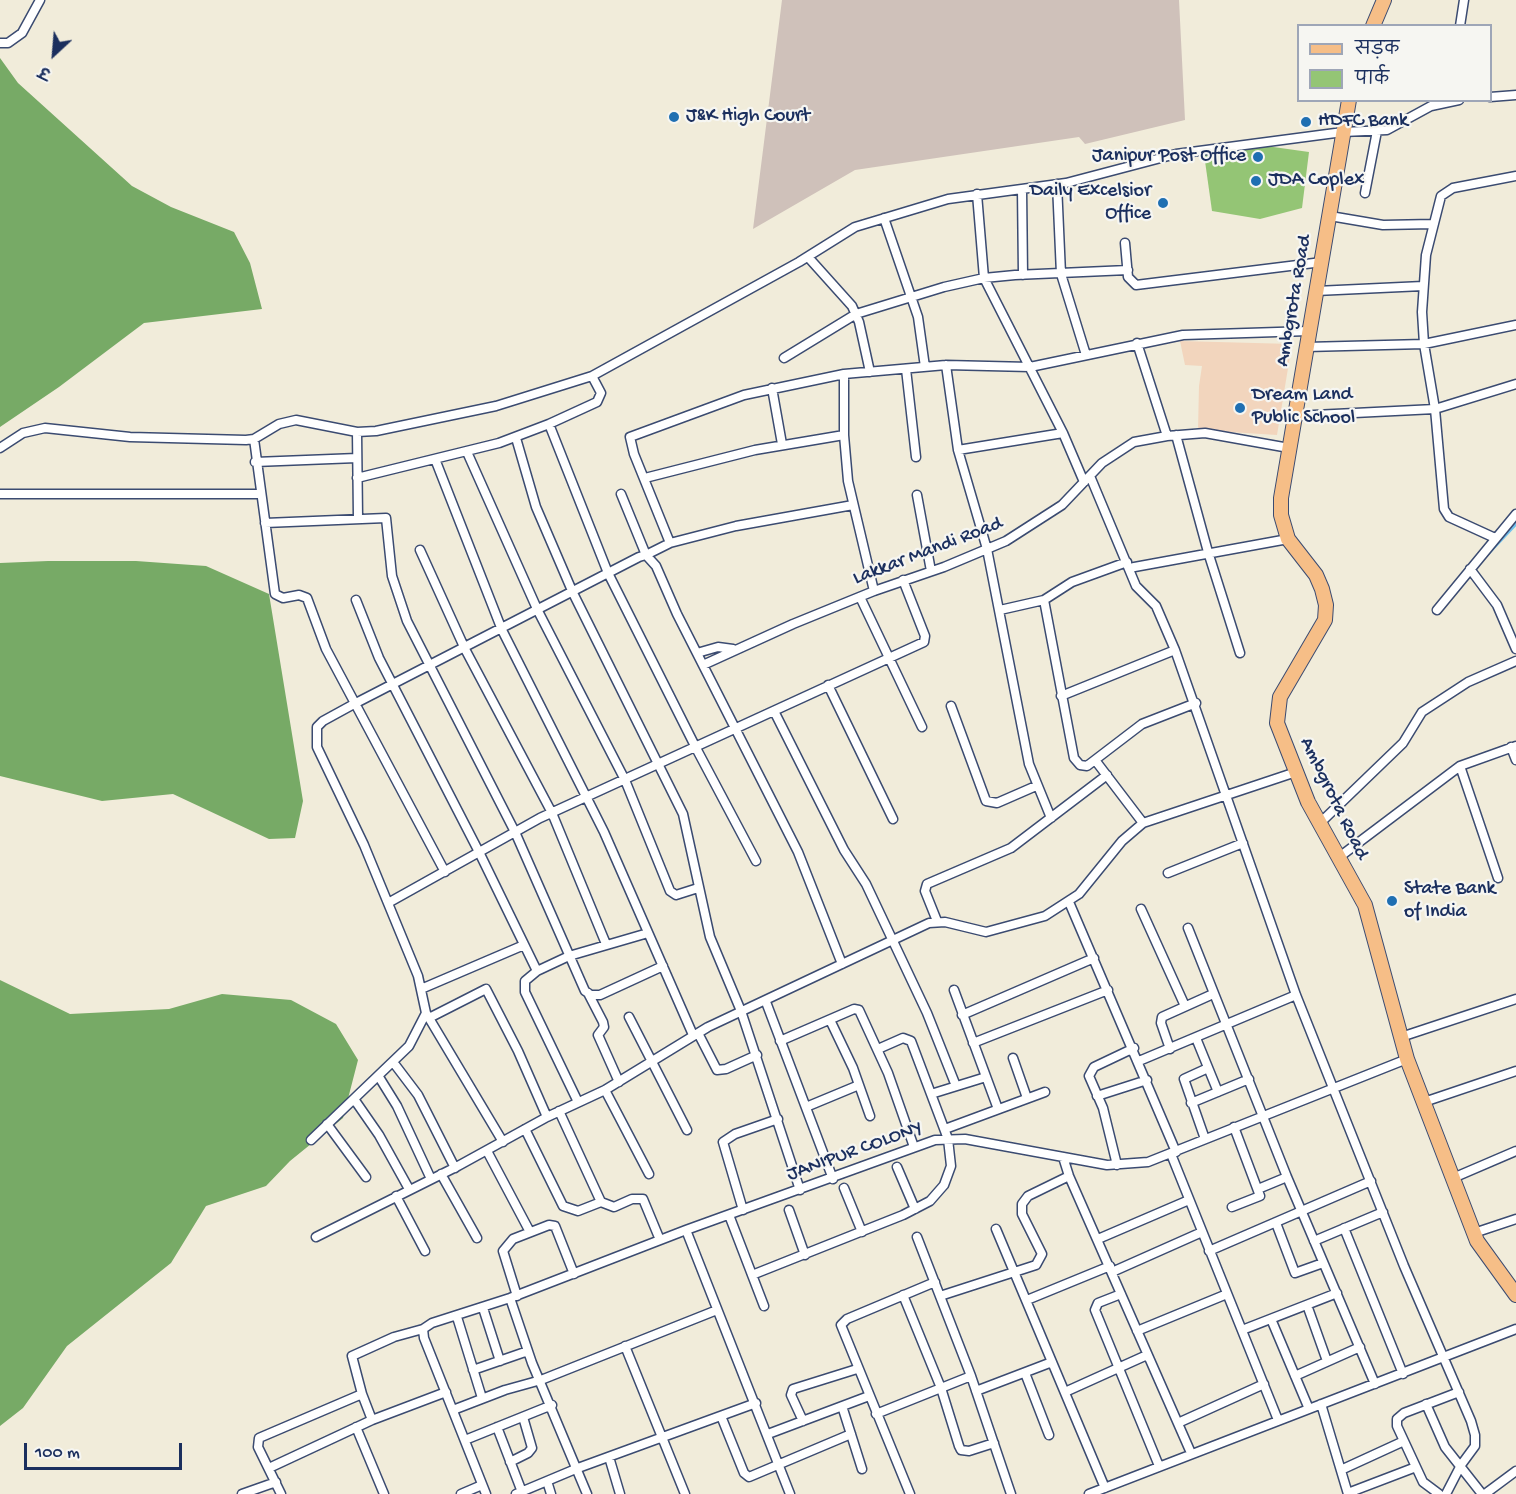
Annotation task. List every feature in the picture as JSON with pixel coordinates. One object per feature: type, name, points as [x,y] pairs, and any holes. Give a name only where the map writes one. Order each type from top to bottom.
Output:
[{"type":"main road","points":[[1374,24],[1384,0]]},
{"type":"main road","name":"Ambgrota Road","points":[[1349,102],[1281,498],[1281,515],[1288,539],[1316,575],[1326,605],[1325,620],[1280,697],[1277,723],[1319,824],[1360,894],[1371,924],[1407,1059],[1474,1233],[1481,1248],[1516,1295]]},
{"type":"street","points":[[0,43],[8,43],[22,33],[40,0]]},
{"type":"street","points":[[1460,24],[1464,0]]},
{"type":"street","points":[[1492,97],[1516,95]]},
{"type":"street","points":[[0,448],[23,433],[45,428],[130,437],[254,439],[279,424],[296,420],[357,432],[376,431],[496,406],[592,376],[808,257],[843,233],[873,221],[948,200],[1057,184],[1176,154],[1343,132],[1393,128],[1431,106],[1450,102]]},
{"type":"street","points":[[1365,193],[1377,131]]},
{"type":"street","points":[[1495,538],[1449,517],[1444,509],[1435,409],[1424,344],[1423,286],[1426,255],[1442,196],[1453,188],[1483,180],[1516,177]]},
{"type":"street","points":[[1057,184],[1061,274],[1086,355]]},
{"type":"street","points":[[1022,189],[1023,275]]},
{"type":"street","points":[[977,194],[984,278],[1087,479],[1139,591],[1156,606],[1175,650],[1196,703],[1296,995],[1383,1212],[1459,1392],[1476,1442],[1446,1494]]},
{"type":"street","points":[[1330,216],[1383,225],[1433,224]]},
{"type":"street","points":[[884,218],[912,296],[920,326],[925,367]]},
{"type":"street","points":[[1125,243],[1130,281],[1136,285],[1322,262]]},
{"type":"street","points":[[808,257],[846,297],[856,314],[870,372]]},
{"type":"street","points":[[784,358],[856,314],[912,296],[984,278],[1128,270]]},
{"type":"street","points":[[1316,291],[1423,286]]},
{"type":"street","points":[[1306,347],[1424,344],[1516,325]]},
{"type":"street","points":[[670,543],[634,454],[630,436],[744,395],[844,374],[946,365],[1030,367],[1137,343],[1211,332],[1310,331]]},
{"type":"street","points":[[1137,343],[1167,436]]},
{"type":"street","points":[[946,365],[958,450],[987,549],[1026,753],[1036,786],[1051,818]]},
{"type":"street","points":[[906,369],[916,457]]},
{"type":"street","points":[[844,374],[844,435],[853,505],[874,591]]},
{"type":"street","points":[[357,478],[467,452],[516,438],[549,424],[600,399],[601,393],[592,376]]},
{"type":"street","points":[[1294,416],[1435,409],[1516,384]]},
{"type":"street","points":[[772,388],[782,444]]},
{"type":"street","points":[[549,424],[608,573],[756,861]]},
{"type":"street","points":[[357,432],[358,518]]},
{"type":"street","points":[[958,450],[1063,433]]},
{"type":"street","name":"Lakkar Mandi Road","points":[[733,649],[874,591],[931,572],[1015,536],[1051,513],[1118,451],[1134,442],[1176,435],[1223,434],[1289,448]]},
{"type":"street","points":[[645,478],[782,444],[844,435]]},
{"type":"street","points":[[1176,435],[1208,552],[1240,653]]},
{"type":"street","points":[[516,438],[536,507],[573,593],[683,814],[710,937],[757,1055],[800,1190]]},
{"type":"street","points":[[254,439],[255,462],[275,594],[283,598],[298,595],[307,598],[320,637],[445,872]]},
{"type":"street","points":[[467,452],[538,611],[625,780],[670,891],[676,895],[698,888]]},
{"type":"street","points":[[255,462],[357,458]]},
{"type":"street","points":[[435,459],[502,630],[586,797],[696,1034],[717,1070],[726,1070],[757,1055]]},
{"type":"street","points":[[0,494],[260,494]]},
{"type":"street","points":[[621,494],[646,555],[656,566],[735,730],[798,852],[842,964]]},
{"type":"street","points":[[917,495],[931,572]]},
{"type":"street","points":[[502,1142],[428,1016],[421,989],[364,844],[315,742],[317,727],[323,721],[354,704],[670,543],[736,526],[853,505]]},
{"type":"street","points":[[1437,610],[1516,514]]},
{"type":"street","points":[[265,523],[382,517],[387,520],[390,566],[395,588],[428,667],[516,832],[569,956],[603,1022],[604,1027],[598,1035],[619,1082]]},
{"type":"street","points":[[999,610],[1044,600],[1072,582],[1128,565],[1288,539]]},
{"type":"street","points":[[420,550],[465,649],[552,813],[606,944]]},
{"type":"street","points":[[1470,569],[1497,605],[1516,649]]},
{"type":"street","points":[[388,903],[552,813],[888,657],[921,644],[925,639],[903,580]]},
{"type":"street","points":[[860,597],[922,727]]},
{"type":"street","points":[[356,600],[368,635],[537,971]]},
{"type":"street","points":[[1044,600],[1061,696],[1076,762],[1087,766],[1142,724],[1196,703]]},
{"type":"street","points":[[697,653],[718,647],[733,649]]},
{"type":"street","points":[[703,665],[733,649]]},
{"type":"street","points":[[1061,696],[1175,650]]},
{"type":"street","points":[[1319,824],[1402,743],[1422,712],[1468,682],[1516,661]]},
{"type":"street","points":[[828,685],[893,819]]},
{"type":"street","points":[[951,706],[986,801],[997,803],[1036,786]]},
{"type":"street","points":[[774,711],[844,849],[866,884],[927,1013],[956,1086]]},
{"type":"street","points":[[1338,858],[1460,766],[1514,746],[1516,760]]},
{"type":"street","points":[[1095,760],[1143,823]]},
{"type":"street","points":[[1460,766],[1498,878]]},
{"type":"street","points":[[316,1237],[455,1168],[547,1117],[619,1082],[696,1034],[891,941],[937,921],[975,931],[994,931],[1045,916],[1069,902],[1088,885],[1122,841],[1143,823],[1156,816],[1226,796],[1296,772]]},
{"type":"street","points":[[937,921],[925,891],[927,884],[1011,848],[1107,775]]},
{"type":"street","points":[[1168,873],[1243,843]]},
{"type":"street","points":[[1069,902],[1147,1080],[1189,1200],[1278,1420]]},
{"type":"street","points":[[1141,909],[1185,1006]]},
{"type":"street","points":[[1188,928],[1287,1177],[1375,1384]]},
{"type":"street","points":[[578,1102],[525,992],[525,981],[537,971],[569,956],[648,933]]},
{"type":"street","points":[[421,989],[525,945]]},
{"type":"street","points":[[962,1015],[1094,958]]},
{"type":"street","points":[[588,993],[600,995],[663,966]]},
{"type":"street","points":[[311,1140],[409,1046],[428,1016],[481,989],[488,990],[547,1117]]},
{"type":"street","points":[[954,990],[998,1109]]},
{"type":"street","points":[[973,1042],[1108,990]]},
{"type":"street","points":[[1170,1049],[1161,1023],[1162,1017],[1213,994]]},
{"type":"street","points":[[1139,1061],[1296,995]]},
{"type":"street","points":[[1401,1036],[1516,999]]},
{"type":"street","points":[[766,1002],[833,1179]]},
{"type":"street","points":[[780,1041],[859,1010],[878,1049],[914,1148]]},
{"type":"street","points":[[629,1017],[687,1130]]},
{"type":"street","points":[[830,1020],[870,1116]]},
{"type":"street","points":[[752,1275],[915,1209],[930,1201],[949,1176],[948,1139],[911,1041],[903,1038],[878,1049]]},
{"type":"street","points":[[1196,1038],[1218,1092]]},
{"type":"street","points":[[1118,1165],[1106,1116],[1090,1082],[1090,1071],[1101,1062],[1134,1048]]},
{"type":"street","points":[[1013,1058],[1027,1098]]},
{"type":"street","name":"JANIPUR COLONY","points":[[362,1394],[352,1356],[394,1337],[483,1308],[686,1230],[914,1148],[948,1139],[965,1139],[1118,1165],[1148,1162],[1264,1115],[1334,1090],[1407,1059]]},
{"type":"street","points":[[393,1062],[418,1095],[455,1168]]},
{"type":"street","points":[[1205,1139],[1184,1079],[1208,1068]]},
{"type":"street","points":[[1424,1102],[1516,1071]]},
{"type":"street","points":[[379,1077],[397,1106],[431,1179]]},
{"type":"street","points":[[931,1094],[986,1077]]},
{"type":"street","points":[[1191,1103],[1249,1079]]},
{"type":"street","points":[[1097,1096],[1147,1080]]},
{"type":"street","points":[[806,1107],[859,1085]]},
{"type":"street","points":[[605,1089],[649,1174]]},
{"type":"street","points":[[945,1129],[1045,1092]]},
{"type":"street","points":[[354,1099],[379,1135],[409,1189]]},
{"type":"street","points":[[559,1112],[601,1202]]},
{"type":"street","points":[[743,1210],[723,1142],[735,1134],[778,1119]]},
{"type":"street","points":[[327,1124],[366,1177]]},
{"type":"street","points":[[1232,1208],[1258,1197],[1258,1190],[1234,1127]]},
{"type":"street","points":[[525,1129],[563,1206],[578,1210],[601,1202],[614,1207],[636,1197],[643,1199],[649,1207],[660,1240]]},
{"type":"street","points":[[487,1150],[530,1232]]},
{"type":"street","points":[[1454,1178],[1514,1152],[1516,1164]]},
{"type":"street","points":[[1063,1157],[1069,1176],[1191,1453]]},
{"type":"street","points":[[897,1167],[915,1209]]},
{"type":"street","points":[[441,1174],[477,1238]]},
{"type":"street","points":[[940,1296],[1036,1265],[1042,1258],[1022,1214],[1023,1200],[1069,1176]]},
{"type":"street","points":[[1258,1190],[1287,1177]]},
{"type":"street","points":[[1209,1251],[1371,1181]]},
{"type":"street","points":[[844,1188],[862,1232]]},
{"type":"street","points":[[396,1196],[424,1251]]},
{"type":"street","points":[[1098,1239],[1189,1200]]},
{"type":"street","points":[[789,1210],[806,1255]]},
{"type":"street","points":[[1314,1241],[1383,1212]]},
{"type":"street","points":[[729,1215],[764,1306]]},
{"type":"street","points":[[1474,1233],[1516,1219]]},
{"type":"street","points":[[1276,1223],[1295,1273],[1323,1263]]},
{"type":"street","points":[[574,1274],[555,1227],[549,1225],[513,1239],[502,1251],[528,1351],[587,1494]]},
{"type":"street","points":[[1344,1228],[1403,1374]]},
{"type":"street","points":[[996,1229],[1105,1488]]},
{"type":"street","points":[[686,1230],[790,1494]]},
{"type":"street","points":[[1027,1300],[1202,1232]]},
{"type":"street","points":[[917,1237],[971,1376],[1011,1494]]},
{"type":"street","points":[[910,1494],[842,1332],[842,1323],[935,1282]]},
{"type":"street","points":[[1242,1330],[1337,1293]]},
{"type":"street","points":[[1121,1294],[1098,1303],[1095,1311],[1159,1466]]},
{"type":"street","points":[[1137,1331],[1227,1294]]},
{"type":"street","points":[[903,1295],[941,1388],[961,1450],[976,1450],[994,1443]]},
{"type":"street","points":[[1307,1305],[1328,1361]]},
{"type":"street","points":[[483,1308],[500,1361]]},
{"type":"street","points":[[453,1410],[482,1398],[541,1380],[717,1310]]},
{"type":"street","points":[[457,1317],[482,1398]]},
{"type":"street","points":[[1271,1319],[1309,1409]]},
{"type":"street","points":[[423,1329],[424,1338],[484,1490],[461,1494]]},
{"type":"street","points":[[1089,1494],[1191,1453],[1444,1359],[1516,1329]]},
{"type":"street","points":[[626,1347],[685,1494]]},
{"type":"street","points":[[1295,1376],[1360,1347]]},
{"type":"street","points":[[473,1370],[528,1351]]},
{"type":"street","points":[[1065,1392],[1147,1355]]},
{"type":"street","points":[[976,1391],[1052,1362]]},
{"type":"street","points":[[803,1421],[791,1395],[793,1389],[857,1369]]},
{"type":"street","points":[[1025,1373],[1049,1435]]},
{"type":"street","points":[[876,1414],[971,1376]]},
{"type":"street","points":[[1178,1423],[1264,1384]]},
{"type":"street","points":[[269,1467],[372,1420],[446,1392]]},
{"type":"street","points":[[1439,1494],[1427,1488],[1404,1441],[1397,1419],[1404,1413],[1459,1392]]},
{"type":"street","points":[[281,1494],[258,1447],[261,1437],[362,1394],[372,1420]]},
{"type":"street","points":[[768,1434],[869,1396]]},
{"type":"street","points":[[497,1427],[519,1493],[578,1468],[756,1403]]},
{"type":"street","points":[[1321,1404],[1343,1469],[1348,1493],[1416,1467]]},
{"type":"street","points":[[1426,1404],[1445,1447],[1484,1494],[1516,1471]]},
{"type":"street","points":[[465,1440],[552,1405]]},
{"type":"street","points":[[842,1406],[862,1469]]},
{"type":"street","points":[[721,1416],[746,1476],[753,1477],[850,1434]]},
{"type":"street","points":[[510,1462],[528,1453],[532,1448],[523,1417]]},
{"type":"street","points":[[356,1427],[384,1494]]},
{"type":"street","points":[[1343,1469],[1404,1441]]},
{"type":"street","points":[[609,1457],[620,1494]]},
{"type":"street","points":[[547,1481],[551,1494]]},
{"type":"street","points":[[242,1494],[276,1482]]},
{"type":"shaded area","points":[[782,0],[1179,0],[1185,120],[1085,144],[1079,137],[855,170],[753,229]]},
{"type":"shaded area","name":"Dream Land Public School","points":[[1180,341],[1292,344],[1277,435],[1198,430],[1202,366],[1185,365]]},
{"type":"green space","points":[[0,58],[18,83],[132,186],[171,207],[234,232],[250,263],[262,309],[144,323],[59,387],[0,427]]},
{"type":"green space","name":"JDA Coplex","points":[[1259,145],[1309,152],[1302,208],[1260,219],[1212,211],[1204,154]]},
{"type":"green space","points":[[136,561],[206,566],[269,594],[303,801],[295,838],[269,839],[173,794],[102,801],[0,776],[0,563]]},
{"type":"green space","points":[[0,980],[70,1014],[169,1009],[222,994],[291,1000],[336,1024],[358,1060],[343,1118],[290,1161],[266,1186],[206,1206],[171,1263],[67,1346],[23,1408],[0,1426]]},
{"type":"waterway","points":[[1488,554],[1516,524]]},
{"type":"place","name":"J&K High Court","points":[[674,117]]},
{"type":"place","name":"HDFC Bank","points":[[1306,122]]},
{"type":"place","name":"Janipur Post Office","points":[[1258,157]]},
{"type":"place","name":"JDA Coplex","points":[[1256,181]]},
{"type":"place","name":"Daily Excelsior Office","points":[[1163,203]]},
{"type":"place","name":"Dream Land Public School","points":[[1240,408]]},
{"type":"place","name":"State Bank of India","points":[[1392,901]]}]
